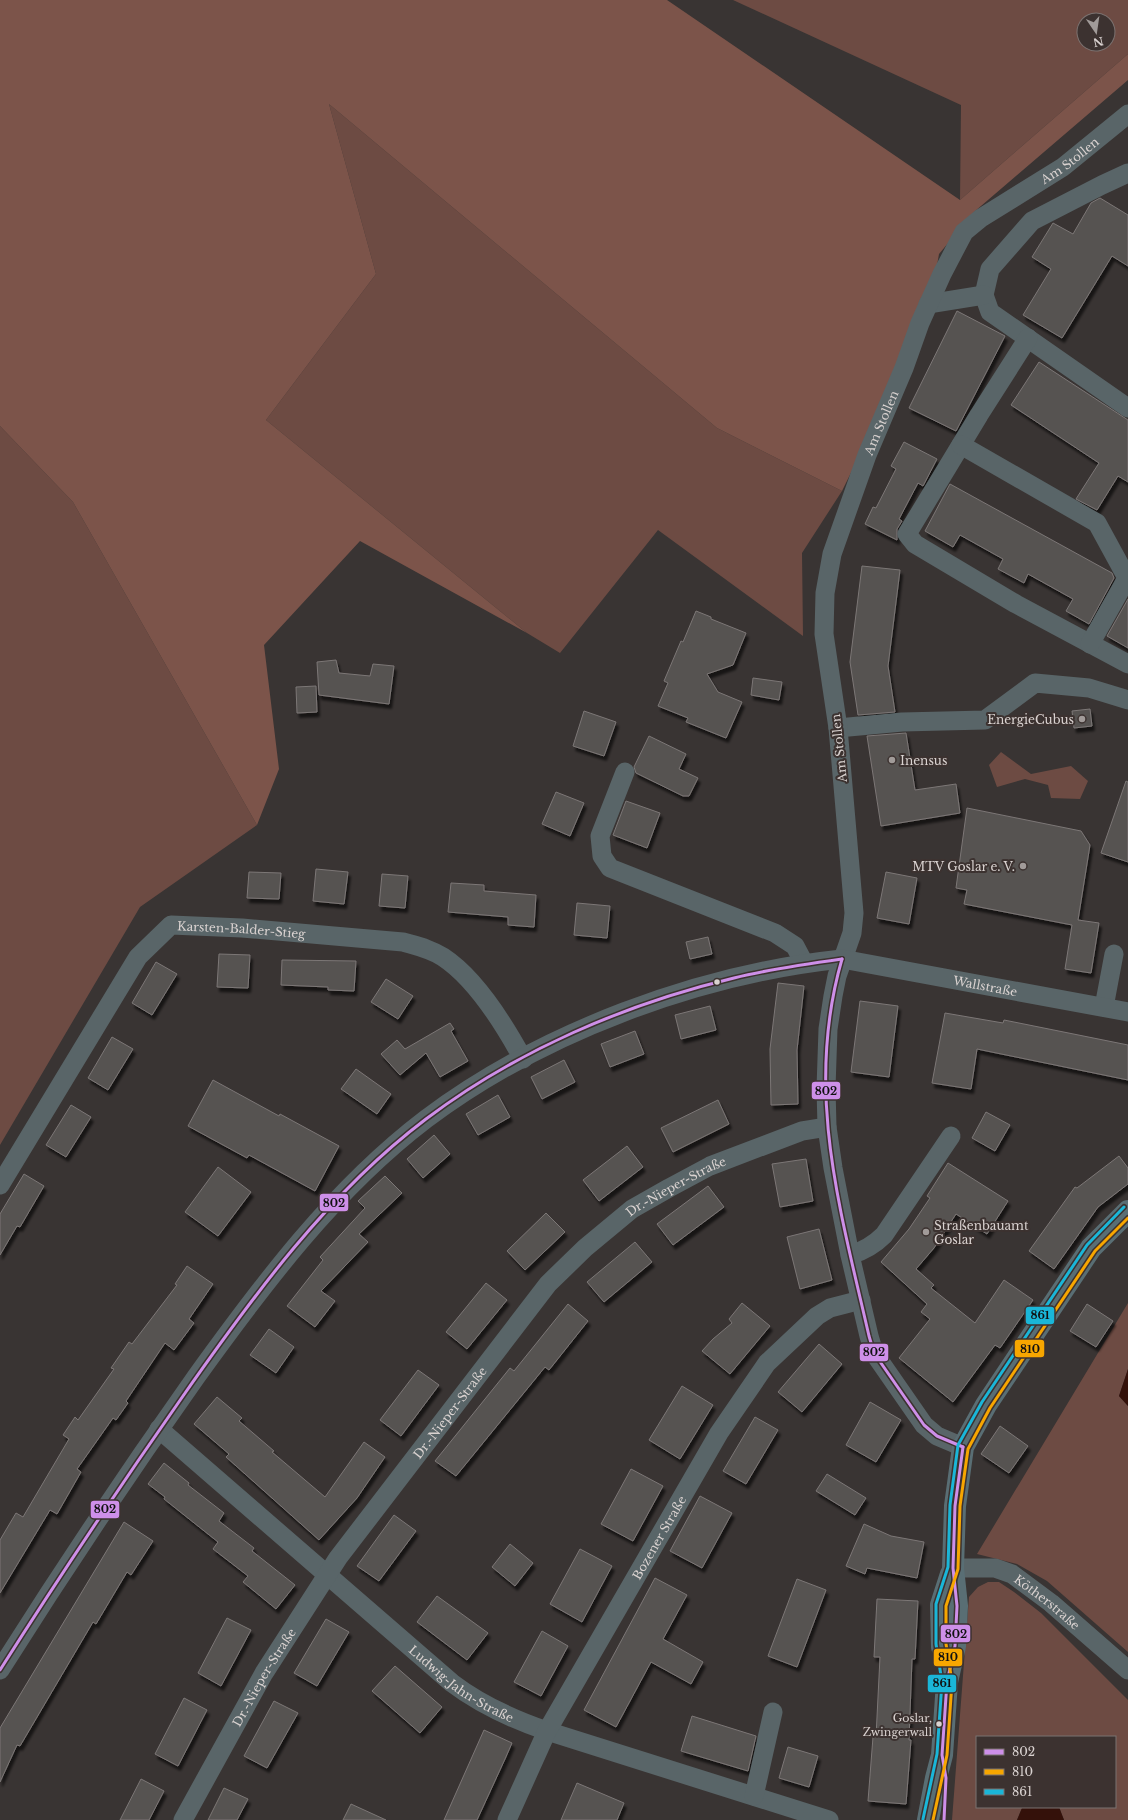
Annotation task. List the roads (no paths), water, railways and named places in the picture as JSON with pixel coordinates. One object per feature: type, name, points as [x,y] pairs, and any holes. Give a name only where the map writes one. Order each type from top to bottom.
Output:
[{"type":"main road","points":[[928,1820],[942,1755],[947,1682],[955,1646],[957,1606],[953,1568],[955,1506],[963,1447],[986,1405],[1091,1248],[1128,1211]]},
{"type":"main road","points":[[942,1755],[946,1778],[944,1820]]},
{"type":"street","name":"Am Stollen","points":[[963,1447],[937,1436],[924,1425],[874,1353],[850,1255],[833,1168],[827,1127],[826,1088],[828,1029],[837,976],[852,933],[854,913],[838,728],[824,634],[825,593],[832,554],[867,455],[904,368],[928,304],[964,232],[981,218],[1063,168],[1128,114]]},
{"type":"street","points":[[1128,173],[1032,221],[990,269],[984,295],[990,312],[1128,408]]},
{"type":"street","points":[[928,304],[984,295]]},
{"type":"street","points":[[1028,338],[907,534],[915,544],[1016,604],[1128,664]]},
{"type":"street","points":[[961,445],[1097,523],[1127,578],[1090,644]]},
{"type":"street","points":[[838,728],[902,722],[985,720],[1035,683],[1089,688],[1128,700]]},
{"type":"street","points":[[625,772],[600,836],[602,856],[610,868],[775,933],[795,946],[804,963]]},
{"type":"street","name":"Karsten-Balder-Stieg","points":[[0,1185],[138,957],[170,925],[242,928],[403,942],[424,948],[442,957],[461,971],[490,1007],[512,1039],[522,1059]]},
{"type":"street","points":[[1104,1007],[1114,954]]},
{"type":"street","name":"Wallstraße","points":[[0,1670],[81,1543],[159,1429],[270,1278],[340,1197],[373,1164],[426,1120],[470,1090],[522,1059],[607,1018],[678,993],[720,981],[804,963],[842,959],[1128,1012]]},
{"type":"street","name":"Dr.-Nieper-Straße","points":[[183,1820],[264,1673],[326,1575],[548,1284],[586,1248],[632,1210],[710,1166],[802,1131],[827,1127]]},
{"type":"street","points":[[850,1255],[862,1252],[874,1245],[884,1235],[951,1136]]},
{"type":"street","name":"Bozener Straße","points":[[507,1820],[547,1731],[719,1433],[767,1363],[817,1316],[830,1308],[861,1300]]},
{"type":"street","name":"Ludwig-Jahn-Straße","points":[[159,1429],[326,1575],[452,1683],[474,1699],[509,1716],[547,1731],[830,1820]]},
{"type":"street","name":"Kötherstraße","points":[[953,1568],[995,1568],[1012,1574],[1050,1603],[1128,1670]]},
{"type":"street","points":[[754,1796],[773,1712]]},
{"type":"place","name":"EnergieCubus","points":[[1082,719]]},
{"type":"place","name":"Inensus","points":[[892,760]]},
{"type":"place","name":"MTV Goslar e. V.","points":[[1023,866]]},
{"type":"place","name":"Straßenbauamt Goslar","points":[[926,1232]]},
{"type":"place","name":"Goslar, Zwingerwall","points":[[939,1724]]}]
